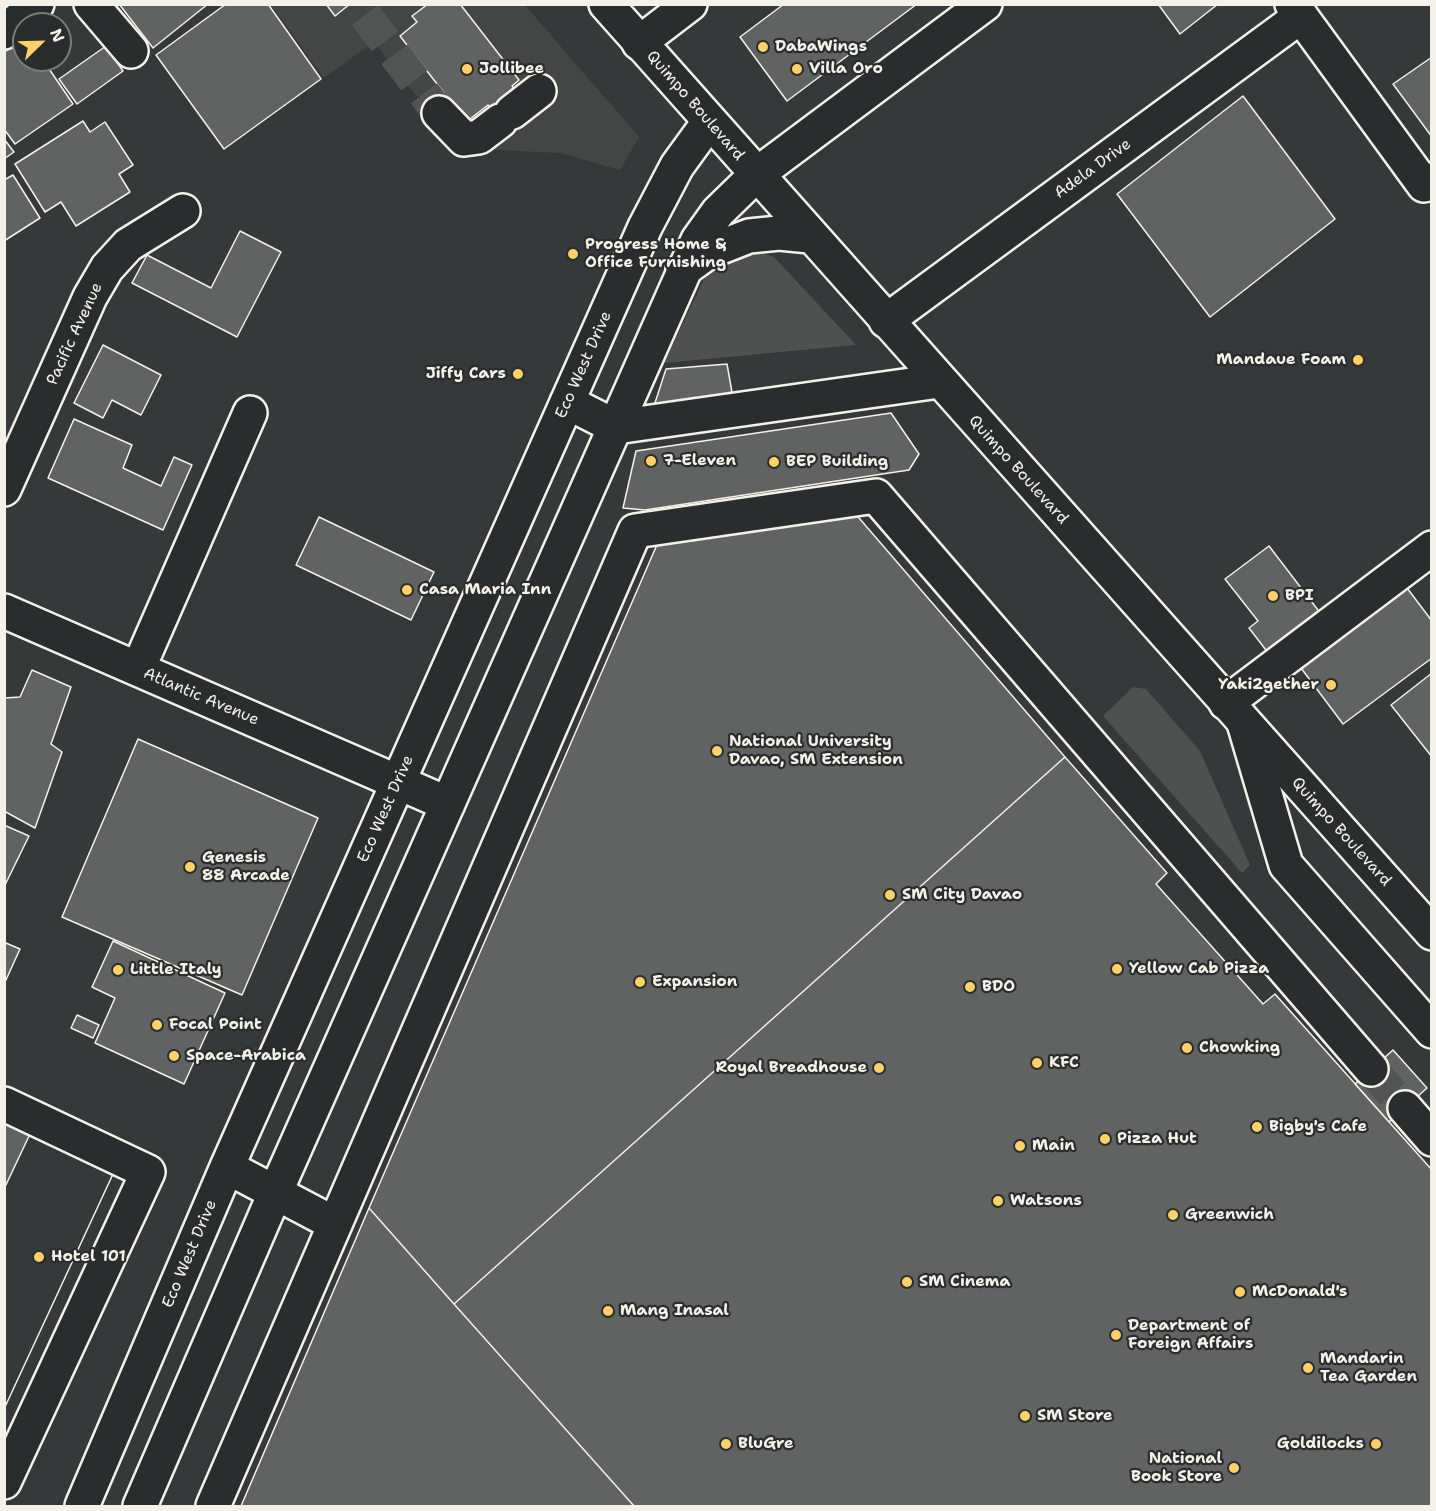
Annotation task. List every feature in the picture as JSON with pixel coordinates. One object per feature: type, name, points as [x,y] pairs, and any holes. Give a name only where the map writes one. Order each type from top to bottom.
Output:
[{"type":"street","points":[[4,32],[37,4]]},
{"type":"street","points":[[91,4],[131,51]]},
{"type":"street","name":"Quimpo Boulevard","points":[[606,4],[1235,713],[1426,917]]},
{"type":"street","points":[[639,43],[690,4]]},
{"type":"street","points":[[140,1506],[276,1191],[698,240],[718,212],[756,175],[985,4]]},
{"type":"street","points":[[1297,10],[1424,185],[1431,180]]},
{"type":"street","name":"Adela Drive","points":[[886,321],[1297,10]]},
{"type":"street","points":[[439,113],[464,139],[479,137],[539,91]]},
{"type":"street","name":"Eco West Drive","points":[[82,1506],[228,1167],[645,226],[677,166],[709,122]]},
{"type":"street","name":"Pacific Avenue","points":[[4,489],[90,297],[107,268],[128,245],[183,211]]},
{"type":"street","points":[[683,270],[714,249],[749,236],[779,233],[810,236]]},
{"type":"street","points":[[567,402],[616,427],[939,381]]},
{"type":"street","points":[[138,669],[250,413]]},
{"type":"street","points":[[213,1506],[635,531],[876,496],[1371,1070]]},
{"type":"street","points":[[1431,548],[1235,713],[1286,865],[1431,1031]]},
{"type":"street","name":"Atlantic Avenue","points":[[4,611],[448,804]]},
{"type":"street","points":[[4,1104],[148,1172],[4,1482]]},
{"type":"street","points":[[1405,1108],[1431,1139]]},
{"type":"street","points":[[228,1167],[335,1224]]},
{"type":"shaded area","points":[[271,5],[525,5],[639,137],[620,170],[560,153],[457,148],[374,42],[324,78]]},
{"type":"shaded area","points":[[755,251],[774,257],[856,345],[664,363],[707,273],[716,264]]},
{"type":"shaded area","points":[[1133,687],[1146,689],[1200,751],[1250,865],[1242,873],[1103,716]]},
{"type":"building","points":[[119,4],[208,4],[153,48]]},
{"type":"building","points":[[226,4],[268,4],[321,79],[224,149],[156,55]]},
{"type":"building","points":[[326,4],[350,4],[335,16]]},
{"type":"building","name":"Jollibee","points":[[428,4],[460,4],[519,80],[512,86],[521,97],[504,127],[488,105],[466,122],[431,103],[444,93],[400,36],[417,22],[412,16]]},
{"type":"building","name":"Villa Oro","points":[[784,4],[917,4],[787,101],[740,37]]},
{"type":"building","points":[[1158,4],[1218,4],[1180,34]]},
{"type":"building","points":[[106,46],[123,71],[77,104],[59,79]]},
{"type":"building","points":[[12,47],[12,72],[51,72],[73,104],[15,144],[4,129],[4,52]]},
{"type":"building","points":[[1432,57],[1432,137],[1393,84]]},
{"type":"building","points":[[1243,96],[1335,219],[1210,317],[1117,194]]},
{"type":"building","points":[[83,121],[90,132],[105,122],[133,165],[119,174],[130,192],[76,226],[61,202],[45,212],[15,164]]},
{"type":"building","points":[[4,139],[14,152],[4,159]]},
{"type":"building","points":[[13,175],[40,218],[4,241],[4,180]]},
{"type":"building","points":[[240,231],[281,252],[237,337],[132,283],[147,255],[211,288]]},
{"type":"building","points":[[103,345],[161,375],[141,415],[112,400],[103,418],[74,403]]},
{"type":"building","points":[[727,364],[733,398],[653,409],[666,369]]},
{"type":"building","name":"BEP Building","points":[[891,413],[919,454],[909,470],[645,510],[623,508],[636,451]]},
{"type":"building","points":[[74,419],[132,445],[123,468],[161,486],[174,457],[192,465],[163,530],[48,478]]},
{"type":"building","name":"Expansion","points":[[853,511],[1065,757],[454,1304],[369,1208],[659,540]]},
{"type":"building","points":[[319,517],[434,572],[411,620],[296,565]]},
{"type":"building","name":"BPI","points":[[1269,546],[1321,614],[1269,654],[1249,628],[1258,621],[1225,579]]},
{"type":"building","points":[[1404,584],[1432,621],[1432,658],[1343,724],[1298,664]]},
{"type":"building","points":[[32,670],[71,687],[51,744],[62,752],[35,828],[4,811],[4,698],[20,697]]},
{"type":"building","points":[[1432,673],[1432,757],[1391,705]]},
{"type":"building","name":"Genesis 88 Arcade","points":[[138,739],[318,818],[242,995],[62,917]]},
{"type":"building","name":"Main","points":[[1065,757],[1167,873],[1156,884],[1263,1004],[1275,994],[1432,1170],[1432,1506],[634,1506],[454,1304]]},
{"type":"building","points":[[4,825],[29,836],[4,887]]},
{"type":"building","name":"Focal Point","points":[[113,941],[225,993],[184,1084],[95,1043],[115,998],[92,987]]},
{"type":"building","points":[[6,943],[20,949],[5,982],[4,947]]},
{"type":"building","points":[[77,1015],[99,1025],[93,1038],[71,1028]]},
{"type":"building","points":[[1393,1050],[1427,1088],[1389,1122],[1355,1084]]},
{"type":"building","name":"Hotel 101","points":[[4,1122],[113,1174],[4,1409]]},
{"type":"building","name":"Hotel 101","points":[[30,1134],[113,1174],[4,1409],[4,1189]]},
{"type":"building","points":[[369,1208],[454,1304],[634,1506],[241,1506]]},
{"type":"tunnel","points":[[365,15],[439,113]]},
{"type":"tunnel","points":[[1371,1069],[1405,1108]]},
{"type":"place","name":"DabaWings","points":[[763,47]]},
{"type":"place","name":"Jollibee","points":[[467,69]]},
{"type":"place","name":"Villa Oro","points":[[797,69]]},
{"type":"place","name":"Progress Home & Office Furnishing","points":[[573,254]]},
{"type":"place","name":"Mandaue Foam","points":[[1358,360]]},
{"type":"place","name":"Jiffy Cars","points":[[518,374]]},
{"type":"place","name":"7-Eleven","points":[[651,461]]},
{"type":"place","name":"BEP Building","points":[[774,462]]},
{"type":"place","name":"Casa Maria Inn","points":[[407,590]]},
{"type":"place","name":"BPI","points":[[1273,596]]},
{"type":"place","name":"Yaki2gether","points":[[1331,685]]},
{"type":"place","name":"National University Davao, SM Extension","points":[[717,751]]},
{"type":"place","name":"Genesis 88 Arcade","points":[[190,867]]},
{"type":"place","name":"SM City Davao","points":[[890,895]]},
{"type":"place","name":"Yellow Cab Pizza","points":[[1117,969]]},
{"type":"place","name":"Little Italy","points":[[118,970]]},
{"type":"place","name":"Expansion","points":[[640,982]]},
{"type":"place","name":"BDO","points":[[970,987]]},
{"type":"place","name":"Focal Point","points":[[157,1025]]},
{"type":"place","name":"Chowking","points":[[1187,1048]]},
{"type":"place","name":"Space-Arabica","points":[[174,1056]]},
{"type":"place","name":"KFC","points":[[1037,1063]]},
{"type":"place","name":"Royal Breadhouse","points":[[879,1068]]},
{"type":"place","name":"Bigby's Cafe","points":[[1257,1127]]},
{"type":"place","name":"Pizza Hut","points":[[1105,1139]]},
{"type":"place","name":"Main","points":[[1020,1146]]},
{"type":"place","name":"Watsons","points":[[998,1201]]},
{"type":"place","name":"Greenwich","points":[[1173,1215]]},
{"type":"place","name":"Hotel 101","points":[[39,1257]]},
{"type":"place","name":"SM Cinema","points":[[907,1282]]},
{"type":"place","name":"McDonald's","points":[[1240,1292]]},
{"type":"place","name":"Mang Inasal","points":[[608,1311]]},
{"type":"place","name":"Department of Foreign Affairs","points":[[1116,1335]]},
{"type":"place","name":"Mandarin Tea Garden","points":[[1308,1368]]},
{"type":"place","name":"SM Store","points":[[1025,1416]]},
{"type":"place","name":"BluGre","points":[[726,1444]]},
{"type":"place","name":"Goldilocks","points":[[1376,1444]]},
{"type":"place","name":"National Book Store","points":[[1234,1468]]}]
